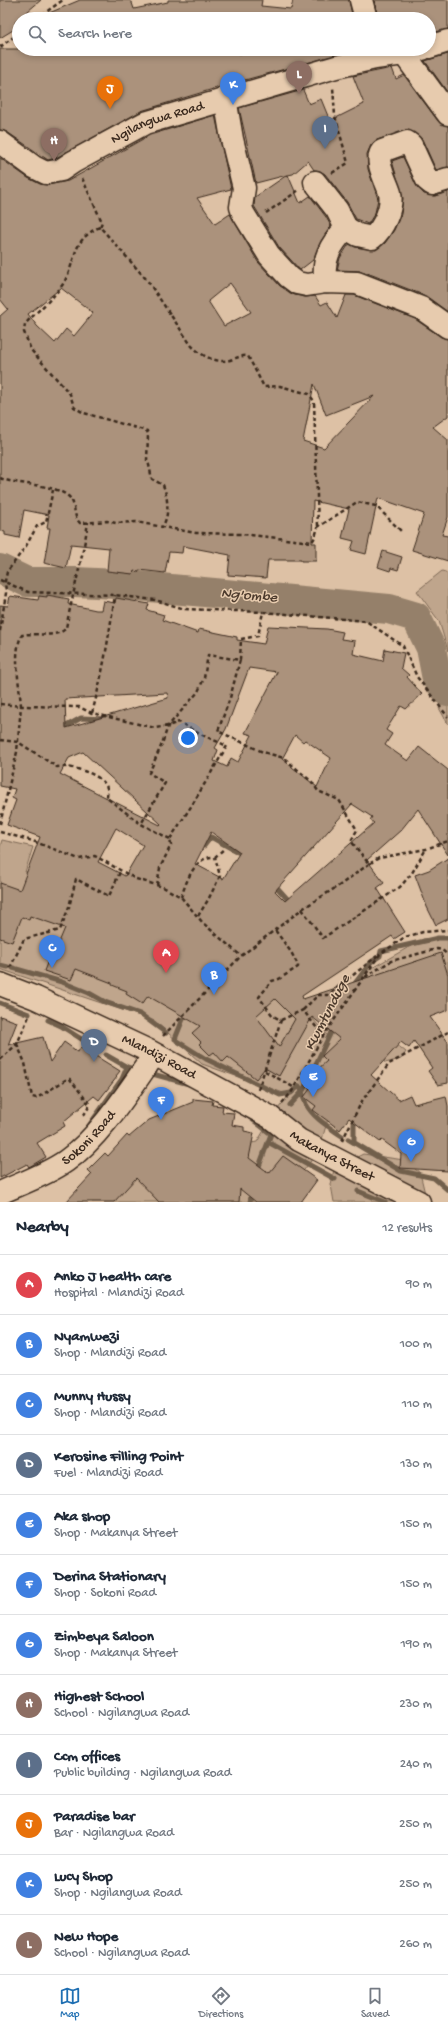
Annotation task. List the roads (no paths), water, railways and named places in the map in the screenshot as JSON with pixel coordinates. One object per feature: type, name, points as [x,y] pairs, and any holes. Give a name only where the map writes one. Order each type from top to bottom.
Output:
[{"type":"street","points":[[360,0],[364,12]]},
{"type":"street","points":[[436,45],[448,41]]},
{"type":"street","name":"Ngilangwa Road","points":[[0,142],[34,167],[46,173],[61,170],[145,123],[225,98],[336,67],[368,56]]},
{"type":"street","points":[[415,56],[448,114]]},
{"type":"street","points":[[225,98],[232,139],[244,188],[241,207],[249,225],[268,255],[289,277],[297,283],[307,285],[326,282],[357,283],[421,308],[448,327]]},
{"type":"street","points":[[315,182],[338,210],[346,228],[358,234],[372,238],[377,234],[390,207],[390,192],[380,163],[382,150],[407,142],[411,145],[428,180],[432,184],[448,179]]},
{"type":"street","points":[[326,282],[324,271],[325,260],[331,247],[346,228]]},
{"type":"street","name":"Mlandizi Road","points":[[1,984],[36,998],[151,1053],[261,1112]]},
{"type":"street","name":"Sokoni Road","points":[[0,1193],[34,1178],[66,1161],[86,1143],[118,1106],[151,1053]]},
{"type":"street","name":"Makanya Street","points":[[261,1112],[299,1140],[419,1202]]},
{"type":"waterway","name":"Ng'ombe","points":[[0,569],[27,582],[117,584],[389,609],[416,617],[431,648],[437,679],[448,692]]},
{"type":"waterway","points":[[61,729],[81,718],[106,719]]},
{"type":"waterway","points":[[199,843],[204,846],[211,837],[245,856]]},
{"type":"waterway","points":[[274,884],[291,903]]},
{"type":"waterway","name":"Kwmtunduge","points":[[353,986],[371,962],[380,956],[381,951],[438,938],[448,938]]},
{"type":"waterway","points":[[0,965],[8,967]]},
{"type":"waterway","points":[[13,968],[62,982],[89,993],[105,1002],[140,1014],[166,1033]]},
{"type":"waterway","points":[[0,1003],[29,1014]]},
{"type":"waterway","points":[[175,1039],[183,1019],[189,1013]]},
{"type":"waterway","points":[[48,1020],[61,1026],[86,1042]]},
{"type":"waterway","name":"Kwmtunduge","points":[[290,1105],[303,1091],[333,1028]]},
{"type":"waterway","points":[[177,1041],[206,1059],[280,1095],[291,1093],[299,1086],[306,1104],[313,1114],[342,1136]]},
{"type":"waterway","points":[[106,1055],[127,1067],[137,1070]]},
{"type":"waterway","points":[[88,1127],[122,1079],[127,1067]]},
{"type":"waterway","points":[[149,1073],[189,1084]]},
{"type":"waterway","points":[[248,1116],[271,1134],[257,1172]]},
{"type":"waterway","points":[[354,1142],[354,1124],[359,1118]]},
{"type":"waterway","points":[[348,1139],[401,1171],[434,1178],[448,1190]]},
{"type":"waterway","points":[[268,1142],[335,1179]]},
{"type":"waterway","points":[[250,1202],[252,1191]]},
{"type":"waterway","points":[[358,1191],[385,1202]]},
{"type":"place","name":"New Hope","points":[[299,94]]},
{"type":"place","name":"Lucy Shop","points":[[233,105]]},
{"type":"place","name":"Paradise bar","points":[[110,109]]},
{"type":"place","name":"Ccm offices","points":[[325,149]]},
{"type":"place","name":"Highest School","points":[[54,161]]},
{"type":"place","name":"Munny Hussy","points":[[52,968]]},
{"type":"place","name":"Anko J health care","points":[[166,973]]},
{"type":"place","name":"Nyamwezi","points":[[214,995]]},
{"type":"place","name":"Kerosine Filling Point","points":[[94,1062]]},
{"type":"place","name":"Aka shop","points":[[313,1097]]},
{"type":"place","name":"Derina Stationary","points":[[161,1120]]},
{"type":"place","name":"Zimbeya Saloon","points":[[411,1162]]}]
